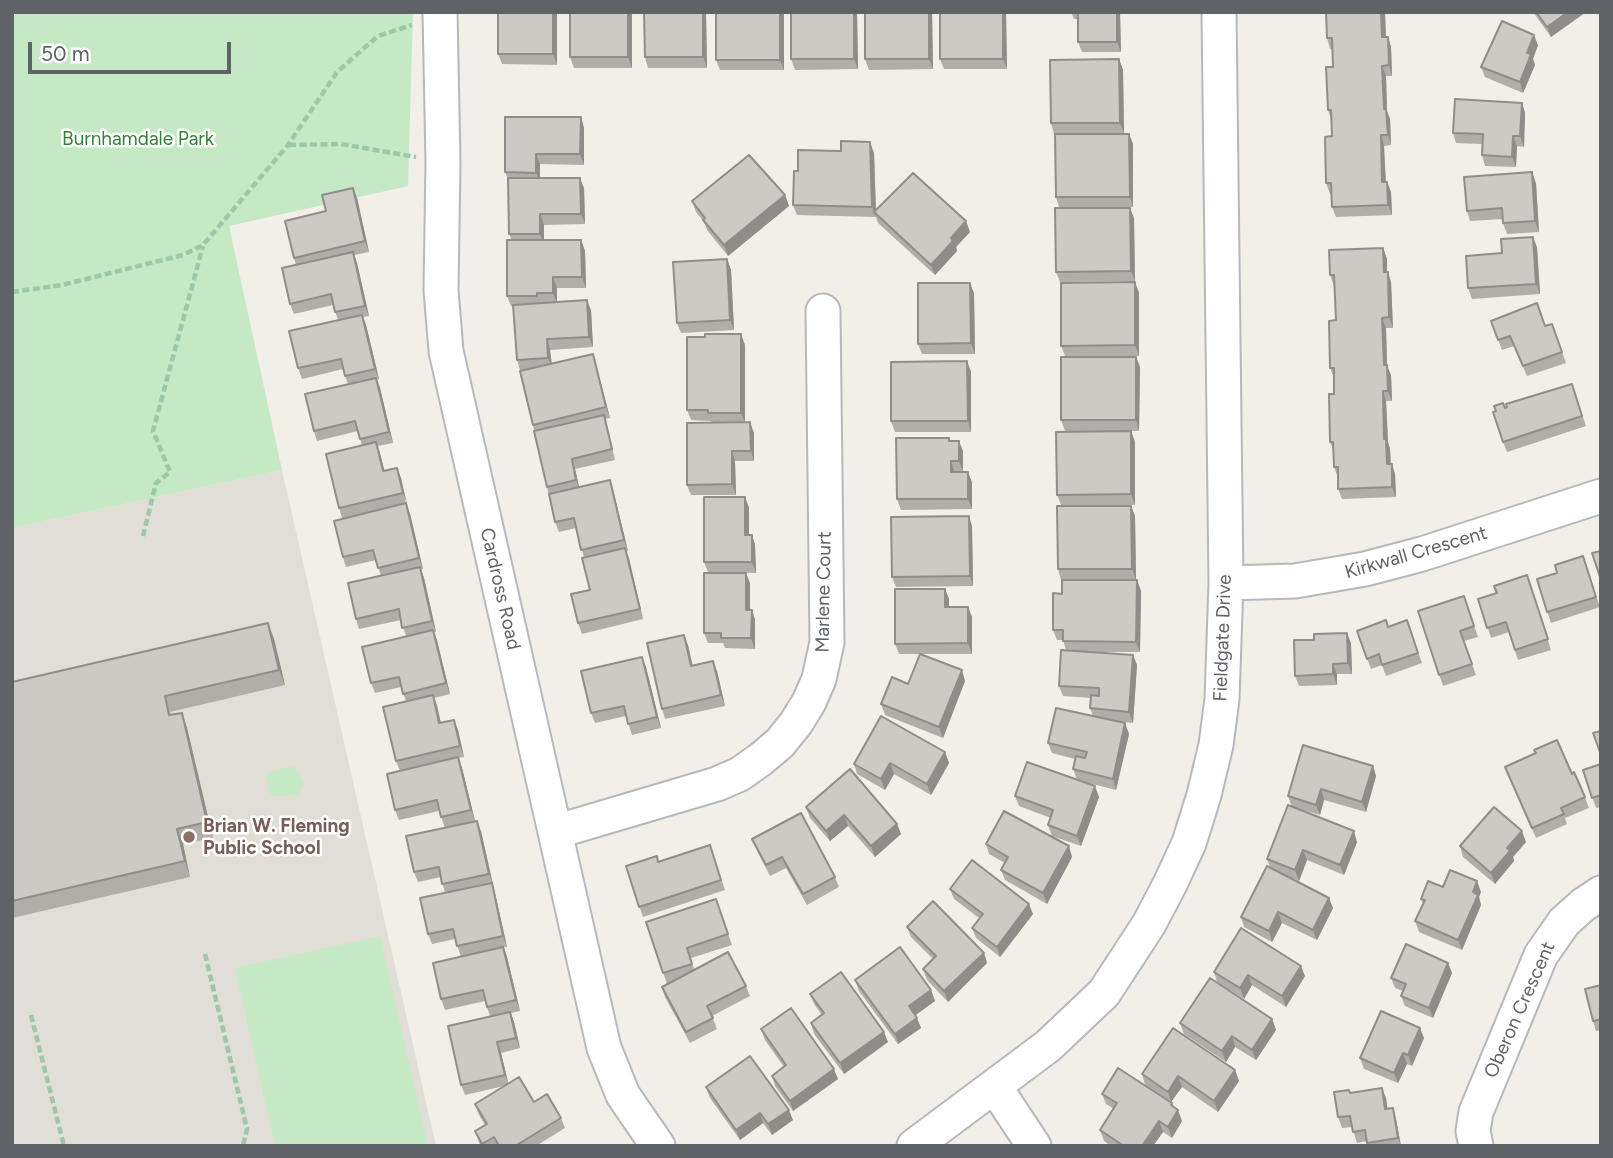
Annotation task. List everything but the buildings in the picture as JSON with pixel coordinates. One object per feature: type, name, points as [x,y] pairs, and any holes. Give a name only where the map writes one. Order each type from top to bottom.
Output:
[{"type":"street","name":"Fieldgate Drive","points":[[914,1146],[1048,1046],[1104,993],[1149,924],[1170,884],[1189,843],[1204,795],[1216,745],[1222,698],[1226,583],[1219,12]]},
{"type":"street","name":"Cardross Road","points":[[440,14],[443,162],[441,290],[446,351],[604,1048],[623,1095],[658,1146]]},
{"type":"street","name":"Marlene Court","points":[[555,832],[717,784],[740,774],[780,743],[809,702],[819,679],[827,642],[823,311]]},
{"type":"street","name":"Kirkwall Crescent","points":[[1226,583],[1295,581],[1365,569],[1422,554],[1601,496]]},
{"type":"street","name":"Oberon Crescent","points":[[1476,1146],[1476,1112],[1541,955],[1564,922],[1601,893]]},
{"type":"street","points":[[995,1087],[1034,1146]]},
{"type":"path","points":[[12,292],[75,282],[183,255],[203,245],[288,145],[337,72],[378,36],[440,14]]},
{"type":"path","points":[[288,145],[341,145],[443,162]]},
{"type":"path","points":[[143,536],[156,483],[170,472],[153,431],[203,245]]},
{"type":"path","points":[[205,954],[247,1129],[243,1146]]},
{"type":"path","points":[[31,1015],[64,1146]]},
{"type":"shaded area","name":"Brian W. Fleming Public School","points":[[282,470],[436,1146],[12,1146],[12,528]]},
{"type":"green space","name":"Burnhamdale Park","points":[[12,12],[413,12],[408,186],[229,226],[282,470],[12,528]]},
{"type":"green space","points":[[292,766],[304,785],[297,795],[274,796],[269,792],[265,774]]},
{"type":"green space","points":[[380,936],[428,1146],[275,1146],[235,968]]},
{"type":"place","name":"Brian W. Fleming Public School","points":[[189,837]]}]
